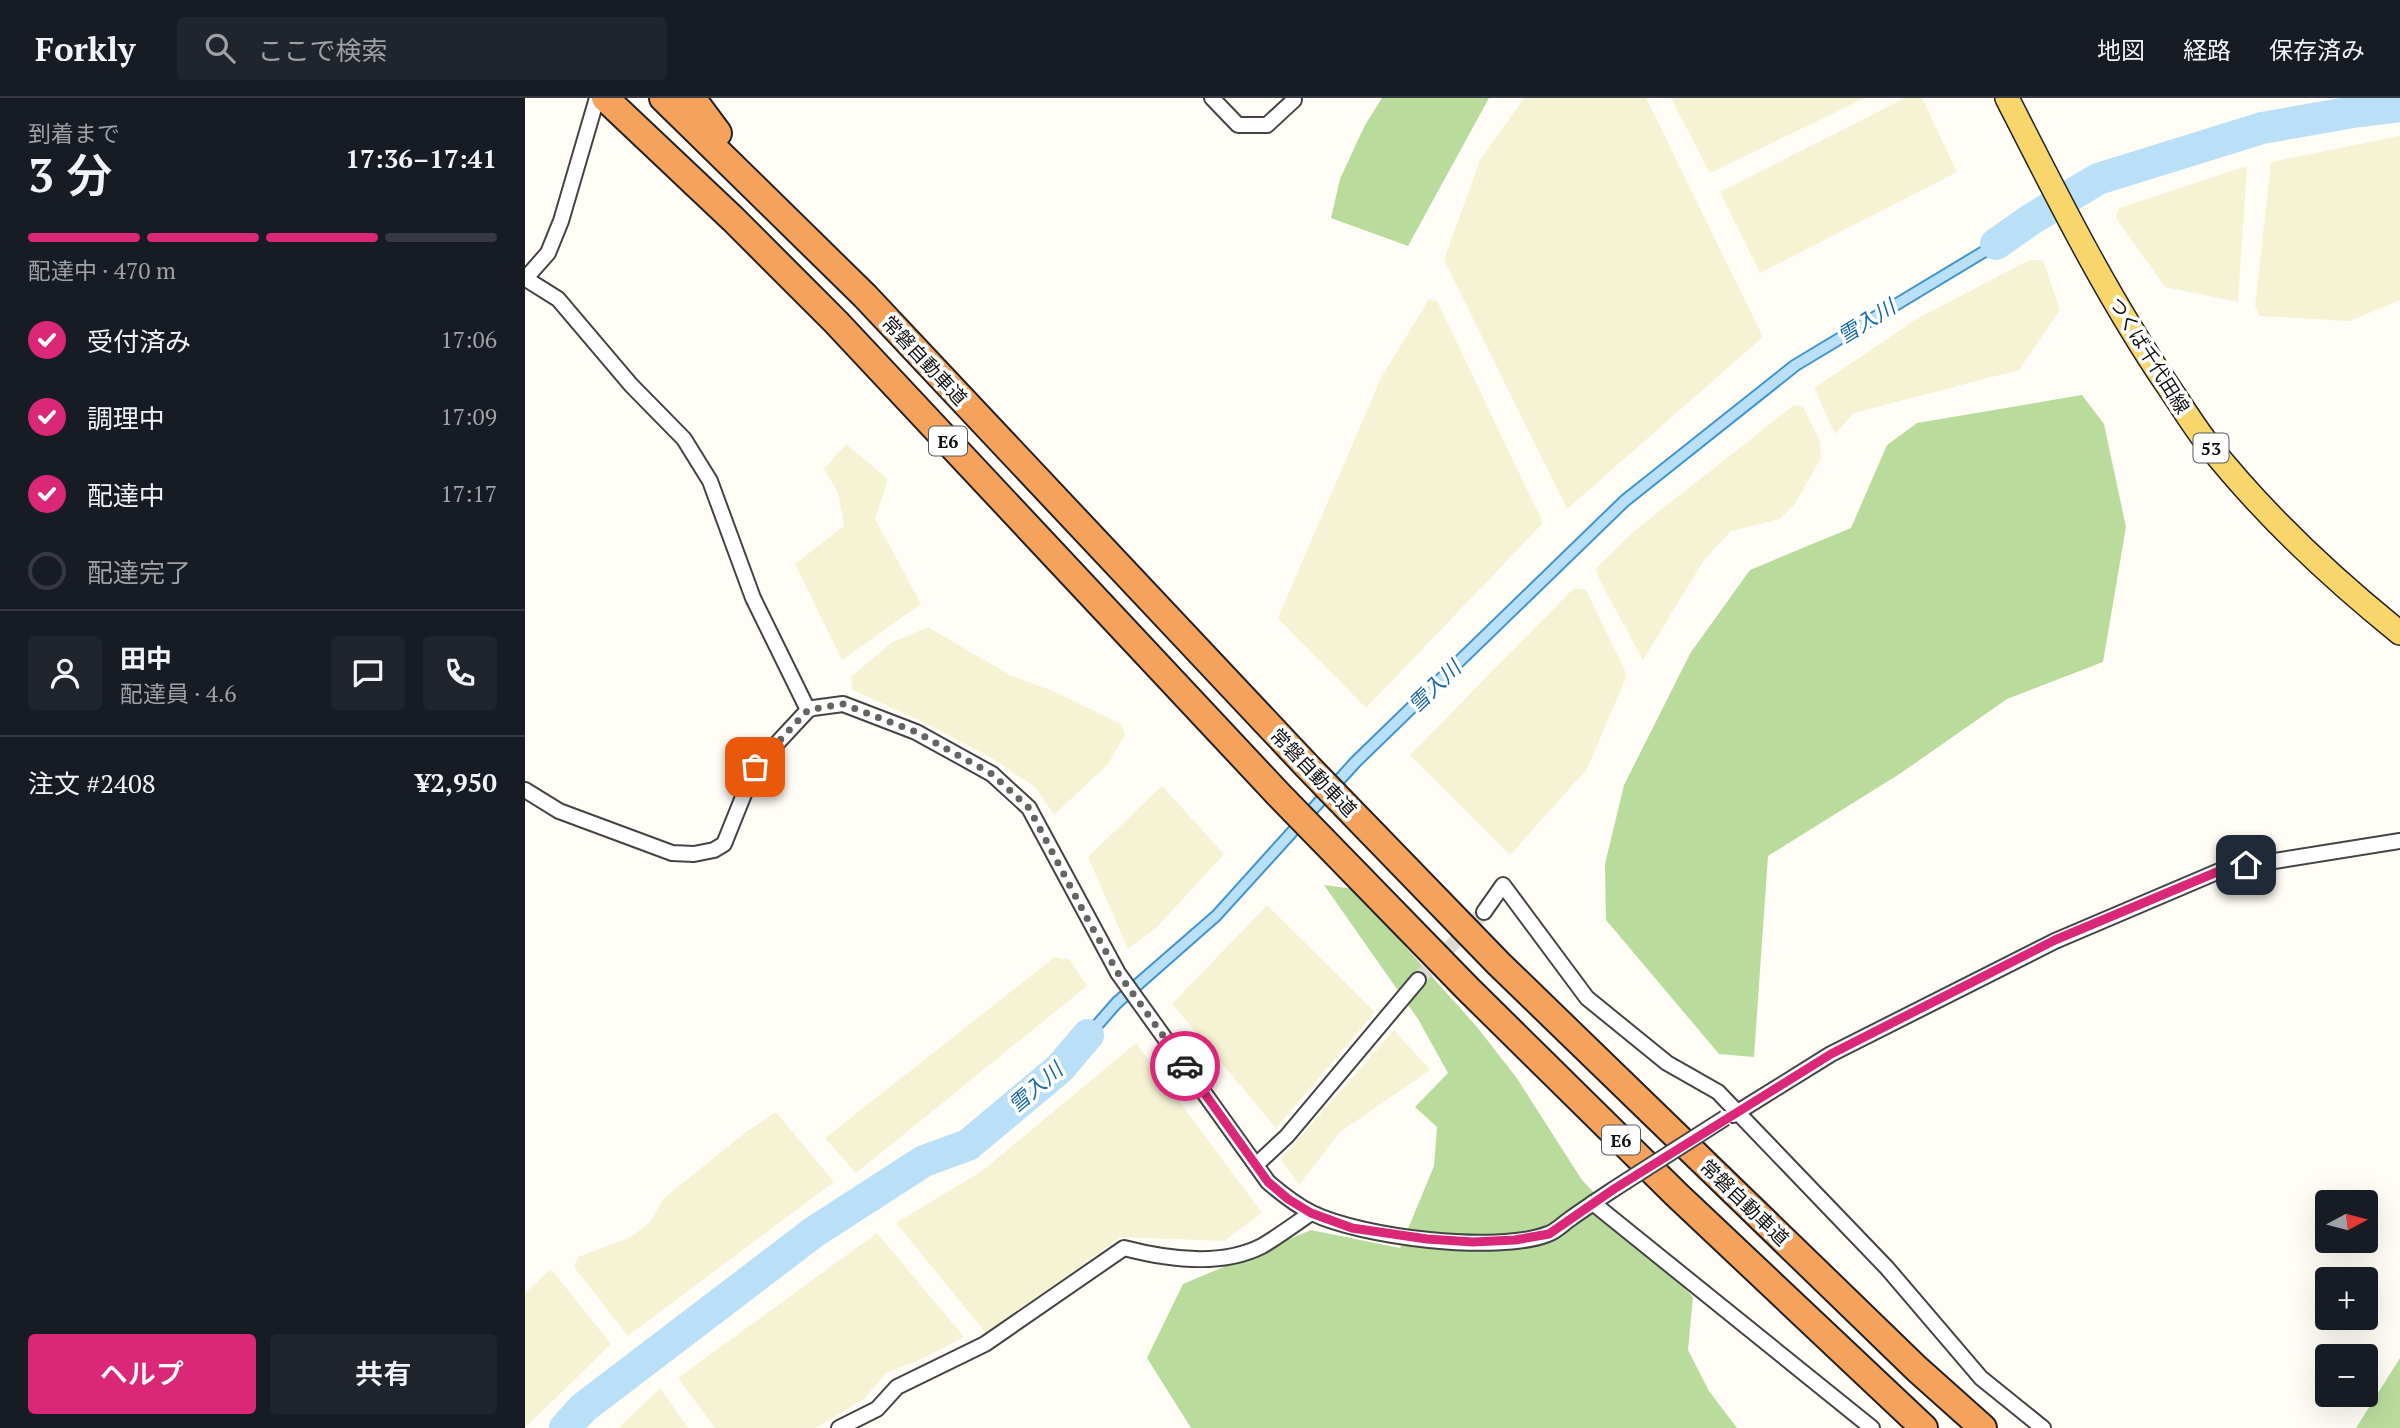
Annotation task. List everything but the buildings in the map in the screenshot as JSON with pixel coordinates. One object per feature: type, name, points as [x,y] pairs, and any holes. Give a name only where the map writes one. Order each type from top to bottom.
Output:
[{"type":"highway","name":"常磐自動車道","points":[[605,98],[733,219],[836,322],[1279,795],[1468,989],[1677,1195],[1924,1428]]},
{"type":"highway","name":"常磐自動車道","points":[[663,98],[865,296],[1308,767],[1519,983],[1917,1368],[1983,1428]]},
{"type":"highway","points":[[692,98],[760,191]]},
{"type":"main road","name":"つくば千代田線","points":[[2007,98],[2071,223],[2141,345],[2206,441],[2276,523],[2344,587],[2400,634]]},
{"type":"street","points":[[597,98],[561,221],[548,253],[525,279],[558,299],[631,385],[684,439],[710,481],[753,598],[808,710]]},
{"type":"street","points":[[1212,98],[1238,125],[1267,125],[1294,100]]},
{"type":"street","points":[[525,790],[559,811],[672,853],[694,854],[714,850],[724,844],[755,767],[808,710],[843,704],[916,732],[992,774],[1029,808],[1118,973],[1268,1182],[1311,1213],[1352,1228],[1379,1234],[1473,1242],[1515,1240],[1549,1234],[1725,1118],[1740,1113],[1831,1054],[2055,940],[2224,869],[2400,841]]},
{"type":"street","points":[[1484,912],[1503,885],[1587,998],[1667,1063],[1718,1092],[1887,1268],[1981,1378],[2043,1428]]},
{"type":"street","points":[[1256,1165],[1287,1136],[1418,980]]},
{"type":"street","points":[[1593,1203],[1872,1428]]},
{"type":"street","points":[[839,1428],[877,1409],[897,1387],[985,1343],[1123,1248],[1150,1255],[1201,1259],[1229,1256],[1260,1247],[1311,1213]]},
{"type":"shaded area","points":[[1524,98],[1646,98],[1763,337],[1567,509],[1444,260],[1480,160]]},
{"type":"shaded area","points":[[1671,98],[1865,98],[1710,173]]},
{"type":"shaded area","points":[[1905,98],[1922,98],[1957,172],[1760,273],[1720,192]]},
{"type":"shaded area","points":[[2400,136],[2400,300],[2350,321],[2260,316],[2255,306],[2271,162]]},
{"type":"shaded area","points":[[2247,166],[2238,302],[2165,287],[2116,218],[2119,208]]},
{"type":"shaded area","points":[[2029,260],[2043,260],[2060,310],[2019,370],[1854,413],[1835,434],[1814,388],[1915,320]]},
{"type":"shaded area","points":[[1429,299],[1437,301],[1543,523],[1366,708],[1278,618],[1381,378]]},
{"type":"shaded area","points":[[1794,405],[1803,407],[1820,441],[1821,458],[1795,504],[1780,519],[1731,531],[1704,560],[1643,660],[1598,577],[1596,568],[1633,532]]},
{"type":"shaded area","points":[[846,444],[888,479],[875,519],[921,604],[842,660],[795,564],[844,526],[838,492],[824,469]]},
{"type":"shaded area","points":[[1574,588],[1586,590],[1627,675],[1587,769],[1510,855],[1410,755]]},
{"type":"shaded area","points":[[928,627],[1010,675],[1053,691],[1121,724],[1125,735],[1108,764],[1054,815],[1036,788],[995,760],[925,723],[853,690],[851,677],[891,643]]},
{"type":"shaded area","points":[[1162,786],[1224,854],[1157,927],[1128,949],[1088,857]]},
{"type":"shaded area","points":[[1267,905],[1375,1012],[1276,1128],[1172,1004]]},
{"type":"shaded area","points":[[1055,957],[1070,960],[1087,986],[856,1173],[825,1138]]},
{"type":"shaded area","points":[[1394,1030],[1430,1070],[1340,1132],[1299,1185],[1281,1159]]},
{"type":"shaded area","points":[[1136,1043],[1262,1213],[1224,1241],[1121,1237],[986,1333],[896,1223],[982,1171]]},
{"type":"shaded area","points":[[776,1112],[834,1182],[628,1336],[574,1267],[578,1257],[629,1238],[650,1222],[664,1198],[746,1132]]},
{"type":"shaded area","points":[[877,1233],[964,1337],[922,1359],[886,1373],[863,1400],[815,1428],[715,1428],[678,1378]]},
{"type":"shaded area","points":[[551,1269],[611,1344],[525,1428],[525,1293]]},
{"type":"shaded area","points":[[660,1388],[688,1428],[619,1428]]},
{"type":"green space","points":[[1382,98],[1489,98],[1408,246],[1331,218],[1340,179],[1365,125]]},
{"type":"green space","points":[[2082,395],[2104,424],[2126,527],[2103,662],[2007,699],[1901,773],[1768,856],[1754,1057],[1719,1054],[1606,920],[1605,864],[1624,785],[1691,652],[1750,570],[1851,528],[1887,445],[1917,423]]},
{"type":"green space","points":[[1324,885],[1354,889],[1477,1027],[1516,1077],[1582,1180],[1693,1297],[1688,1350],[1709,1391],[1737,1428],[1191,1428],[1147,1358],[1183,1284],[1311,1230],[1400,1248],[1434,1166],[1437,1127],[1415,1107],[1448,1073],[1418,1019]]},
{"type":"green space","points":[[2400,1358],[2400,1428],[2356,1428],[2369,1407],[2378,1407],[2378,1393]]},
{"type":"water","points":[[2026,215],[2033,225],[1998,250],[1799,370],[1628,506],[1360,766],[1220,920],[1120,1008],[1064,1072],[1056,1063],[1113,998],[1213,911],[1351,758],[1621,496],[1791,361],[1992,240]]},
{"type":"waterway","name":"雪入川","points":[[1996,244],[2098,179],[2262,128],[2400,106]]},
{"type":"waterway","name":"雪入川","points":[[565,1428],[583,1408],[814,1232],[924,1161],[968,1145],[1060,1068],[1088,1035]]},
{"type":"tunnel","points":[[1418,980],[1484,912]]},
{"type":"way so far","points":[[755,767],[808,710],[843,704],[916,732],[992,774],[1029,808],[1118,973],[1185,1066]]},
{"type":"route","points":[[1185,1066],[1268,1182],[1311,1213],[1352,1228],[1427,1239],[1473,1242],[1515,1240],[1549,1234],[1725,1118],[1740,1113],[1831,1054],[2055,940],[2224,869],[2246,865]]}]
